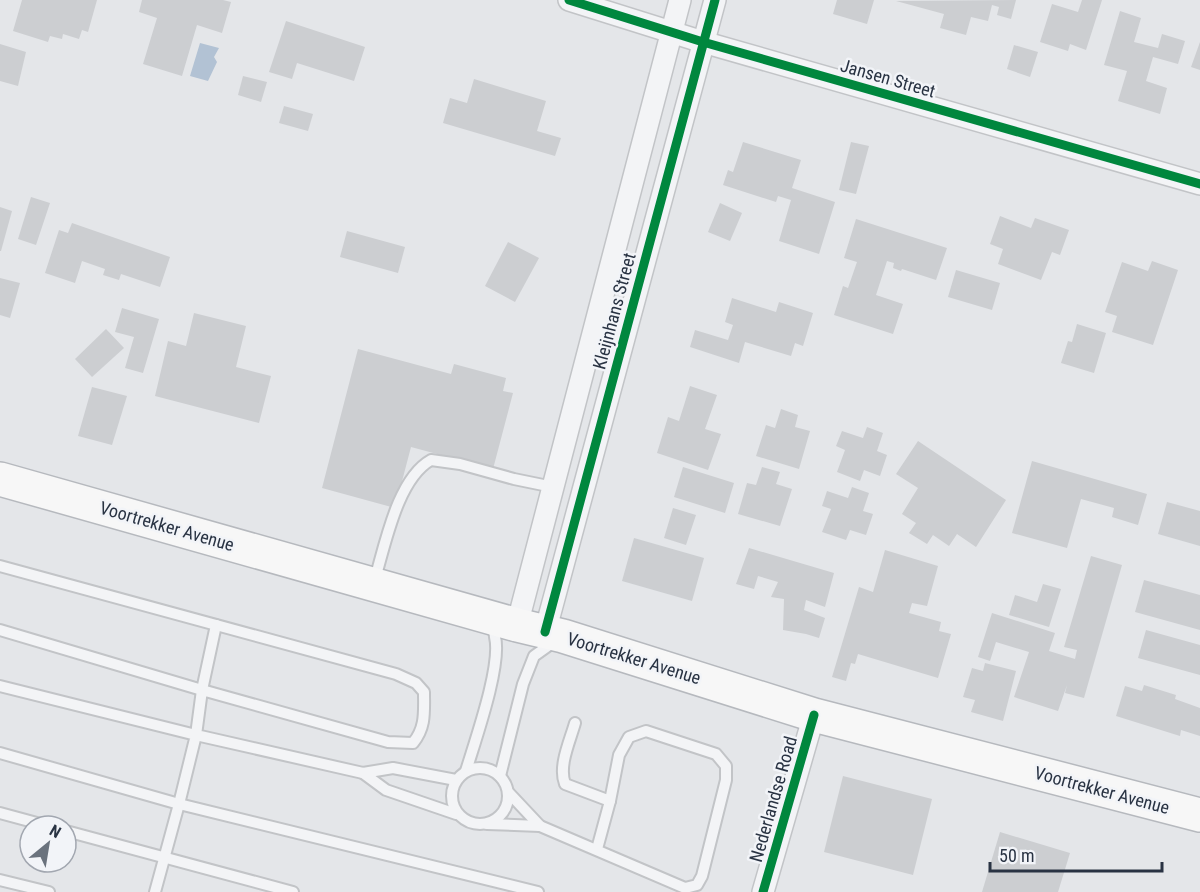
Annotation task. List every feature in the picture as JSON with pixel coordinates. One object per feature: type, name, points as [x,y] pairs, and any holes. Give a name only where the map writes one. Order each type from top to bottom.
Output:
[{"type":"highway","name":"Voortrekker Avenue","points":[[0,479],[528,627],[814,715],[1200,815]]},
{"type":"street","name":"Jansen Street","points":[[569,0],[703,42],[1200,184]]},
{"type":"street","name":"Kleijnhans Street","points":[[528,627],[553,487],[680,0]]},
{"type":"street","name":"Kleijnhans Street","points":[[528,627],[715,0]]},
{"type":"street","name":"Nederlandse Road","points":[[763,892],[814,715]]},
{"type":"lane","points":[[374,584],[395,513],[417,471],[431,460],[446,460],[553,487]]},
{"type":"lane","points":[[0,566],[396,674],[416,683],[424,692],[424,724],[413,743],[388,742],[0,630]]},
{"type":"lane","points":[[155,892],[196,735],[202,690],[216,625]]},
{"type":"lane","points":[[466,771],[492,679],[496,638],[528,627],[534,656],[523,684],[500,776]]},
{"type":"lane","points":[[0,686],[196,735],[363,773],[393,768],[456,780]]},
{"type":"lane","points":[[575,723],[564,764],[562,777],[565,784],[610,801]]},
{"type":"lane","points":[[363,773],[386,790],[456,814],[477,825],[540,825],[685,888],[697,885],[702,876],[726,780],[726,766],[716,754],[646,731],[629,737],[619,755],[597,849]]},
{"type":"lane","points":[[0,753],[179,804],[538,892]]},
{"type":"lane","points":[[456,814],[452,794],[456,780],[466,771],[483,768],[500,776],[509,793],[504,812],[497,820],[487,824]]},
{"type":"lane","points":[[509,793],[540,825]]},
{"type":"lane","points":[[0,813],[18,818]]},
{"type":"lane","points":[[78,834],[292,892]]},
{"type":"lane","points":[[0,880],[49,892]]},
{"type":"water","points":[[200,43],[219,48],[214,57],[217,62],[208,81],[190,76]]},
{"type":"building","points":[[22,0],[97,0],[88,32],[82,30],[79,39],[63,34],[62,39],[50,36],[48,42],[13,31]]},
{"type":"building","points":[[142,0],[223,0],[231,2],[222,33],[197,25],[182,76],[143,64],[157,18],[139,12]]},
{"type":"building","points":[[837,0],[874,0],[867,24],[833,14]]},
{"type":"building","points":[[1016,0],[1011,19],[997,15],[999,7],[992,5],[988,21],[971,17],[966,35],[940,28],[944,14],[896,1]]},
{"type":"building","points":[[1082,0],[1102,0],[1086,50],[1070,44],[1068,51],[1040,42],[1052,4],[1078,12]]},
{"type":"building","points":[[1120,11],[1141,18],[1134,42],[1158,48],[1162,34],[1185,41],[1178,64],[1153,57],[1146,81],[1167,88],[1160,114],[1118,101],[1127,71],[1104,65]]},
{"type":"building","points":[[286,21],[365,47],[354,81],[297,63],[292,79],[269,72]]},
{"type":"building","points":[[1200,42],[1200,70],[1191,67]]},
{"type":"building","points":[[0,44],[26,52],[18,86],[0,81]]},
{"type":"building","points":[[1014,45],[1038,52],[1030,77],[1007,69]]},
{"type":"building","points":[[243,76],[267,82],[261,102],[238,95]]},
{"type":"building","points":[[474,79],[546,101],[537,131],[561,138],[555,156],[443,123],[450,98],[467,103]]},
{"type":"building","points":[[284,106],[313,114],[308,131],[279,123]]},
{"type":"building","points":[[743,142],[801,160],[792,188],[835,202],[819,254],[779,241],[791,200],[778,196],[776,202],[723,185],[728,170],[733,172]]},
{"type":"building","points":[[851,142],[869,146],[856,194],[839,190]]},
{"type":"building","points":[[31,197],[50,203],[36,245],[18,239]]},
{"type":"building","points":[[720,203],[742,213],[730,241],[708,232]]},
{"type":"building","points":[[0,207],[12,211],[1,251],[0,251]]},
{"type":"building","points":[[1000,216],[1031,228],[1035,218],[1069,230],[1060,255],[1052,252],[1041,280],[998,264],[1003,249],[990,244]]},
{"type":"building","points":[[856,219],[947,248],[936,280],[893,268],[894,263],[887,261],[876,295],[903,304],[893,334],[834,315],[843,286],[848,288],[857,262],[844,258]]},
{"type":"building","points":[[72,223],[170,257],[160,287],[121,274],[119,280],[103,275],[105,269],[82,261],[75,283],[45,273],[59,230],[68,233]]},
{"type":"building","points":[[347,231],[405,247],[398,273],[340,257]]},
{"type":"building","points":[[508,242],[539,258],[515,302],[485,286]]},
{"type":"building","points":[[1152,261],[1178,270],[1153,345],[1112,332],[1117,316],[1105,312],[1122,262],[1148,271]]},
{"type":"building","points":[[956,270],[1000,283],[992,310],[948,297]]},
{"type":"building","points":[[0,278],[20,283],[10,318],[0,315]]},
{"type":"building","points":[[732,298],[776,312],[779,302],[813,313],[803,346],[795,343],[791,356],[745,342],[739,363],[690,347],[695,330],[728,340],[733,325],[725,322]]},
{"type":"building","points":[[122,308],[159,319],[143,373],[125,368],[134,337],[115,332]]},
{"type":"building","points":[[194,313],[246,326],[236,367],[271,376],[259,423],[155,396],[168,341],[186,346]]},
{"type":"building","points":[[1077,324],[1106,333],[1094,373],[1061,363],[1068,341],[1072,342]]},
{"type":"building","points":[[106,329],[124,348],[92,377],[75,359]]},
{"type":"building","points":[[358,349],[451,374],[454,364],[506,378],[503,391],[513,393],[493,469],[411,447],[395,508],[322,488]]},
{"type":"building","points":[[690,386],[717,395],[705,429],[721,434],[708,470],[657,453],[668,417],[679,421]]},
{"type":"building","points":[[92,387],[127,396],[112,445],[78,436]]},
{"type":"building","points":[[781,409],[798,415],[795,427],[810,431],[799,469],[756,456],[766,425],[775,428]]},
{"type":"building","points":[[867,427],[883,433],[877,451],[887,455],[880,476],[864,470],[860,481],[837,472],[845,450],[836,446],[842,431],[863,438]]},
{"type":"building","points":[[918,441],[1006,500],[976,547],[957,534],[949,546],[933,535],[927,544],[909,533],[916,523],[902,514],[918,488],[896,474]]},
{"type":"building","points":[[1032,461],[1147,494],[1138,525],[1112,517],[1114,508],[1081,499],[1067,548],[1012,533]]},
{"type":"building","points":[[683,467],[734,483],[725,513],[674,497]]},
{"type":"building","points":[[762,467],[780,472],[776,484],[792,489],[780,526],[738,514],[747,483],[756,485]]},
{"type":"building","points":[[852,487],[869,493],[863,511],[873,514],[866,535],[850,530],[846,540],[822,532],[831,509],[822,506],[827,491],[848,498]]},
{"type":"building","points":[[1167,502],[1200,511],[1200,546],[1158,534]]},
{"type":"building","points":[[673,508],[696,515],[686,545],[664,538]]},
{"type":"building","points":[[634,538],[704,558],[692,601],[622,581]]},
{"type":"building","points":[[749,548],[834,573],[825,607],[806,600],[804,610],[825,618],[819,638],[783,630],[784,599],[771,597],[778,582],[758,576],[754,589],[736,584]]},
{"type":"building","points":[[885,550],[938,566],[927,606],[912,603],[909,613],[941,622],[939,631],[951,634],[938,678],[858,654],[855,664],[851,663],[846,681],[832,677],[859,587],[873,592]]},
{"type":"building","points":[[1091,556],[1122,565],[1084,698],[1065,693],[1067,685],[1058,711],[1014,697],[1029,652],[996,642],[990,661],[978,657],[992,613],[1055,633],[1049,651],[1075,659],[1077,650],[1064,647]]},
{"type":"building","points":[[1144,580],[1200,595],[1200,630],[1135,612]]},
{"type":"building","points":[[1043,584],[1061,589],[1049,627],[1009,615],[1015,595],[1037,602]]},
{"type":"building","points":[[1146,630],[1200,645],[1200,675],[1138,658]]},
{"type":"building","points":[[985,663],[1016,671],[1003,721],[971,712],[975,700],[963,697],[972,668],[983,671]]},
{"type":"building","points":[[1144,685],[1176,695],[1175,699],[1200,708],[1200,736],[1181,730],[1180,736],[1116,716],[1125,686],[1142,691]]},
{"type":"building","points":[[843,776],[932,799],[913,875],[824,852]]},
{"type":"building","points":[[1000,832],[1070,853],[1058,892],[982,892]]},
{"type":"cycle path","points":[[569,0],[703,42],[1200,184]]},
{"type":"cycle path","points":[[545,632],[715,0]]},
{"type":"cycle path","points":[[763,892],[814,715]]}]
